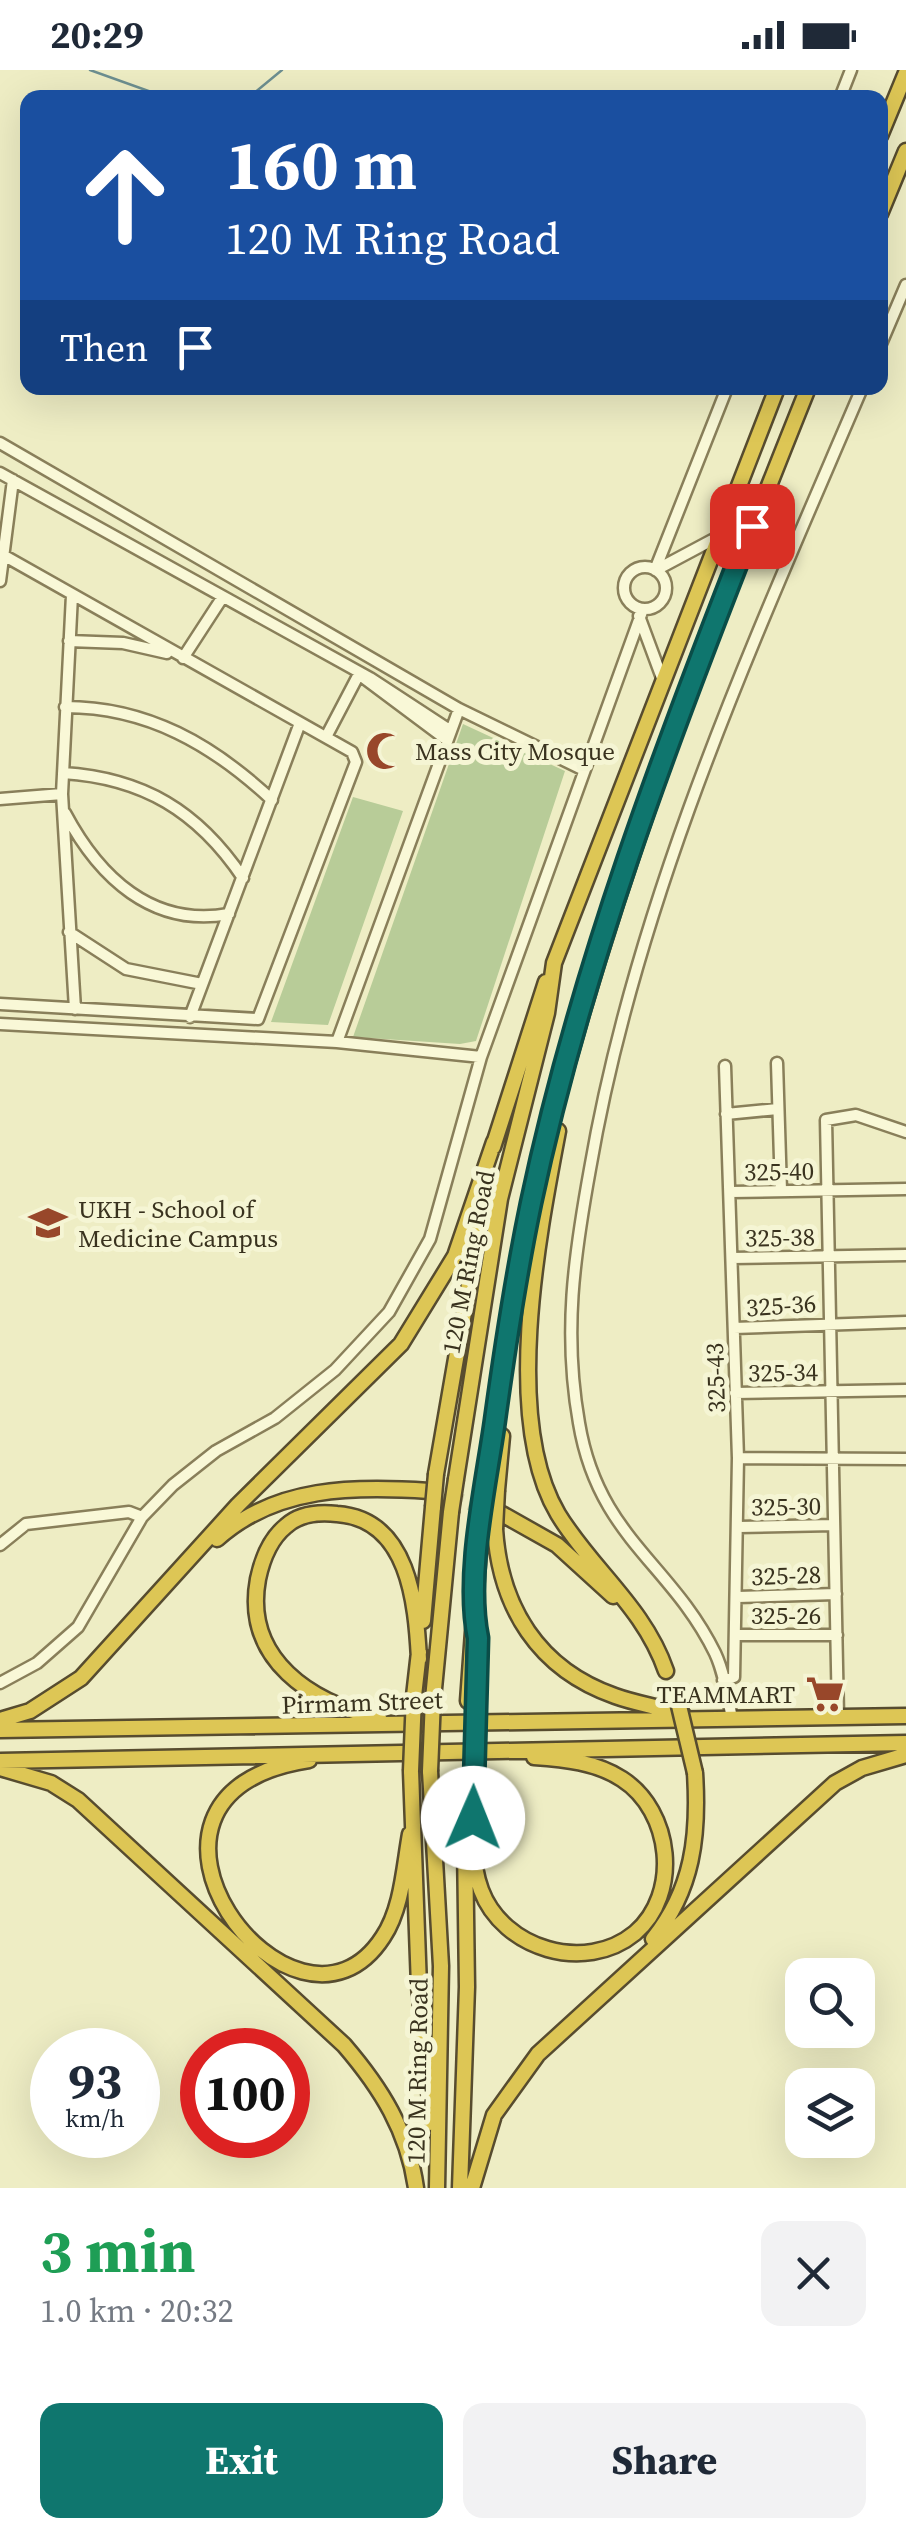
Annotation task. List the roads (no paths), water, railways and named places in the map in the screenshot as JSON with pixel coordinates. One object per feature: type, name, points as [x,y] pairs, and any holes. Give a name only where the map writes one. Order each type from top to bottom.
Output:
[{"type":"highway","points":[[888,117],[906,73]]},
{"type":"highway","points":[[888,195],[906,151]]},
{"type":"highway","name":"120 M Ring Road","points":[[437,2181],[441,1966],[430,1771],[433,1698],[450,1512],[500,1199],[554,963],[773,395]]},
{"type":"highway","name":"120 M Ring Road","points":[[460,2188],[473,1616],[488,1525],[517,1274],[584,998],[646,804],[805,395]]},
{"type":"highway","points":[[0,1720],[30,1711],[64,1692],[125,1633],[238,1506],[401,1344],[455,1256],[534,1011],[554,963]]},
{"type":"highway","points":[[584,998],[534,1269],[532,1442],[538,1474],[556,1512],[642,1618],[675,1689],[695,1772],[695,1847],[683,1893],[669,1919],[630,1967]]},
{"type":"highway","points":[[437,2181],[424,2060],[416,1865],[410,1834],[414,1696],[436,1474],[494,1142]]},
{"type":"highway","points":[[176,1576],[226,1532],[278,1502],[333,1490],[429,1491]]},
{"type":"highway","points":[[502,1514],[580,1562],[621,1605],[666,1671]]},
{"type":"highway","points":[[400,1723],[328,1702],[292,1679],[276,1663],[258,1622],[257,1590],[268,1547],[285,1526],[306,1516],[353,1515],[382,1533],[409,1577],[418,1658]]},
{"type":"highway","points":[[488,1525],[508,1598],[544,1653],[604,1692],[698,1719]]},
{"type":"highway","name":"Pirmam Street","points":[[0,1730],[102,1732],[400,1723],[906,1716]]},
{"type":"highway","name":"Pirmam Street","points":[[0,1764],[402,1750],[906,1743]]},
{"type":"highway","points":[[402,1750],[296,1762],[248,1780],[231,1794],[216,1819],[209,1866],[225,1912],[253,1945],[277,1962],[307,1972],[340,1972],[364,1959],[385,1936],[395,1910],[410,1834]]},
{"type":"highway","points":[[469,1775],[477,1878],[485,1900],[502,1922],[532,1944],[562,1953],[602,1949],[636,1932],[660,1897],[666,1860],[658,1823],[642,1796],[614,1774],[588,1764],[484,1750]]},
{"type":"highway","points":[[472,2188],[488,2126],[514,2084],[560,2032],[835,1782],[862,1768],[906,1755]]},
{"type":"highway","points":[[0,1764],[51,1783],[78,1800],[344,2045],[380,2089],[396,2117],[416,2188]]},
{"type":"street","points":[[888,327],[906,285]]},
{"type":"street","points":[[656,570],[724,395]]},
{"type":"street","points":[[732,1718],[717,1656],[695,1618],[614,1521],[588,1470],[570,1353],[570,1284],[604,1090],[690,804],[859,395]]},
{"type":"street","points":[[0,443],[459,708],[582,769]]},
{"type":"street","points":[[0,473],[359,674],[449,736]]},
{"type":"street","points":[[0,581],[13,480]]},
{"type":"street","points":[[662,678],[639,611],[625,595],[629,574],[641,568],[656,570],[716,538]]},
{"type":"street","points":[[0,1004],[252,1022],[262,1014],[356,762],[352,752],[2,555]]},
{"type":"street","points":[[0,1683],[37,1663],[78,1626],[142,1517],[193,1468],[275,1418],[335,1370],[389,1312],[430,1239],[481,1057],[639,611],[658,604],[665,593],[664,580],[656,570]]},
{"type":"street","points":[[72,595],[62,794],[76,1009]]},
{"type":"street","points":[[186,659],[222,598]]},
{"type":"street","points":[[70,641],[123,643],[186,659]]},
{"type":"street","points":[[326,737],[359,674]]},
{"type":"street","points":[[65,708],[114,712],[168,726],[217,753],[272,800]]},
{"type":"street","points":[[337,1042],[459,708]]},
{"type":"street","points":[[190,1017],[300,723]]},
{"type":"street","points":[[63,773],[109,777],[168,800],[208,832],[242,878]]},
{"type":"street","points":[[0,799],[62,794]]},
{"type":"street","points":[[63,810],[100,865],[136,898],[188,918],[229,914]]},
{"type":"street","points":[[69,932],[126,969],[157,979],[202,984]]},
{"type":"street","points":[[0,1024],[337,1042],[481,1057]]},
{"type":"street","points":[[777,1062],[781,1190]]},
{"type":"street","name":"325-43","points":[[723,1680],[734,1677],[739,1527],[732,1192],[725,1066]]},
{"type":"street","points":[[726,1114],[778,1109]]},
{"type":"street","points":[[838,1716],[826,1120],[856,1116],[906,1132]]},
{"type":"street","name":"325-40","points":[[732,1192],[906,1189]]},
{"type":"street","name":"325-38","points":[[732,1258],[906,1255]]},
{"type":"street","name":"325-36","points":[[734,1328],[906,1322]]},
{"type":"street","name":"325-34","points":[[735,1393],[906,1390]]},
{"type":"street","points":[[738,1458],[906,1459]]},
{"type":"street","points":[[0,1545],[26,1524],[129,1512],[142,1517]]},
{"type":"street","name":"325-30","points":[[739,1527],[834,1525]]},
{"type":"street","name":"325-28","points":[[738,1597],[836,1594]]},
{"type":"street","name":"325-26","points":[[735,1635],[837,1635]]},
{"type":"waterway","points":[[90,70],[146,90]]},
{"type":"waterway","points":[[258,90],[282,70]]},
{"type":"tunnel","points":[[429,1491],[492,1510]]},
{"type":"place","name":"Mass City Mosque","points":[[385,751]]},
{"type":"place","name":"UKH - School of Medicine Campus","points":[[48,1223]]},
{"type":"place","name":"TEAMMART","points":[[825,1694]]}]
